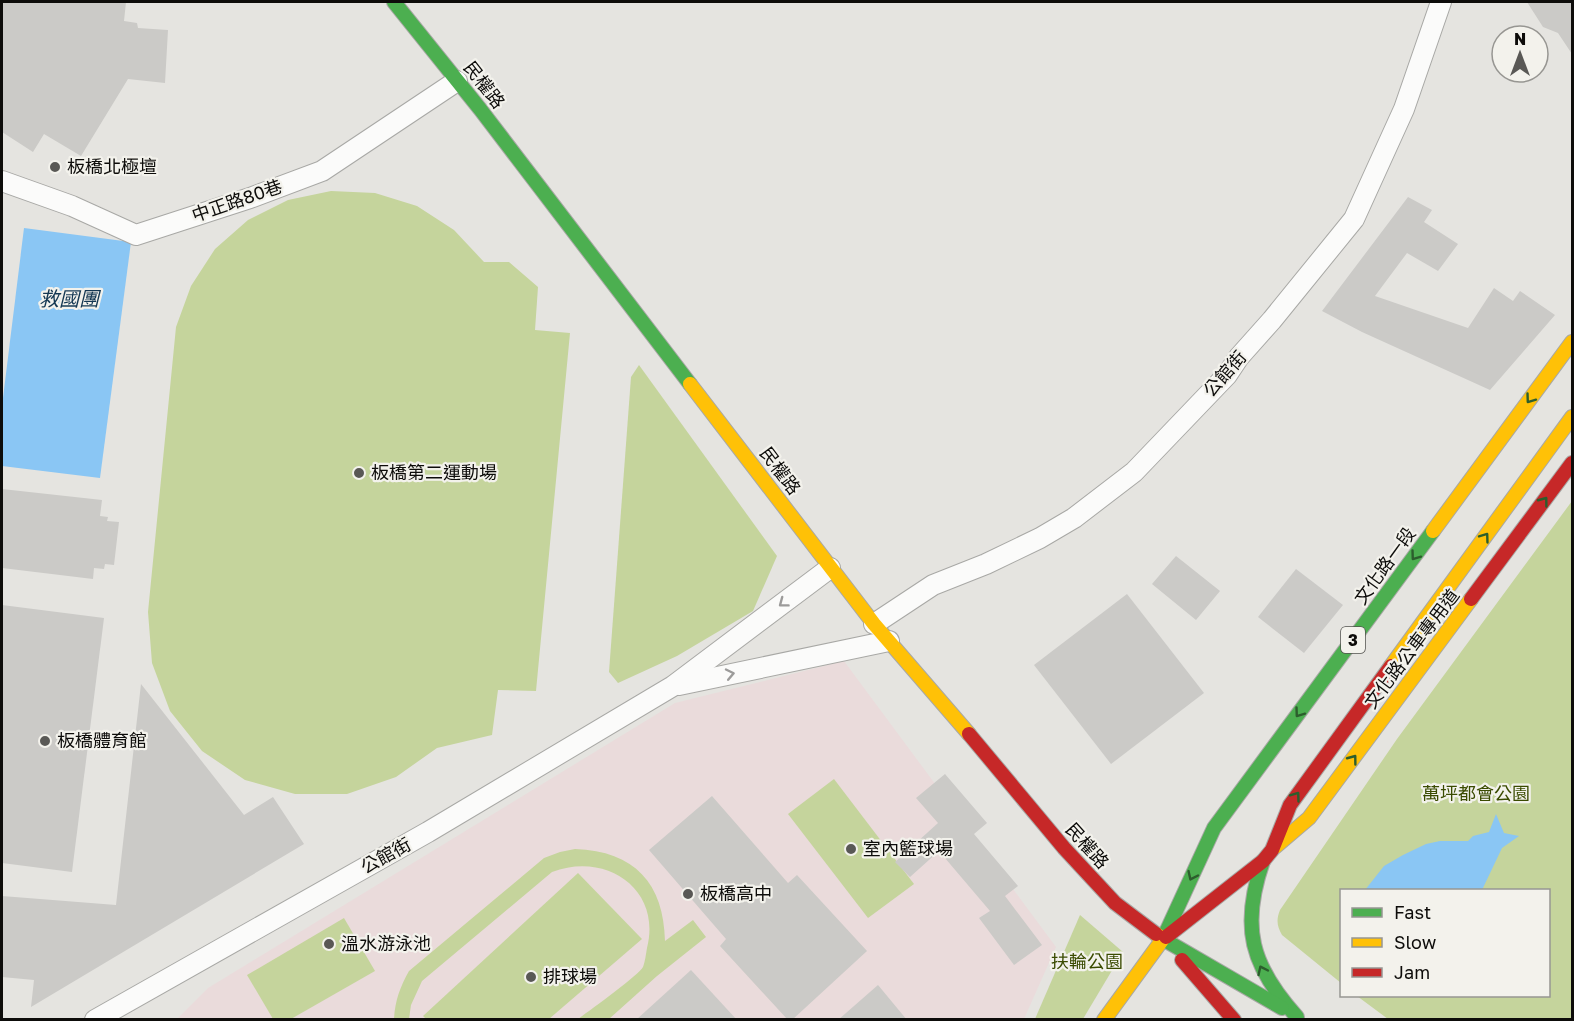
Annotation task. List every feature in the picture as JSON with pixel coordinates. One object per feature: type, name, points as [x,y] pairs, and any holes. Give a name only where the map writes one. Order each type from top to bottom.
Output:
[{"type":"main road","name":"民權路","points":[[394,2],[874,624],[927,682],[1064,848],[1115,903],[1163,939],[1298,1018]]},
{"type":"main road","name":"文化路一段","points":[[1104,1020],[1163,939],[1214,828],[1570,351]]},
{"type":"main road","name":"文化路一段","points":[[1163,939],[1263,861],[1272,850],[1290,804],[1572,417]]},
{"type":"main road","name":"文化路公車專用道","points":[[1272,850],[1309,818],[1572,463]]},
{"type":"main road","points":[[1263,861],[1250,908],[1253,945],[1259,966],[1269,985],[1281,1002],[1298,1018]]},
{"type":"main road","name":"民權路","points":[[1163,939],[1234,1020]]},
{"type":"street","name":"公館街","points":[[874,624],[933,585],[1018,549],[1074,518],[1134,472],[1227,375],[1239,357],[1354,219],[1404,109],[1441,2]]},
{"type":"street","name":"中正路80巷","points":[[2,181],[72,206],[136,235],[250,198],[322,171],[457,81]]},
{"type":"street","points":[[673,686],[830,568]]},
{"type":"street","points":[[673,686],[889,642]]},
{"type":"street","name":"公館街","points":[[95,1020],[428,832],[673,686]]},
{"type":"shaded area","name":"板橋高中","points":[[844,661],[1056,947],[1024,1019],[176,1020],[208,988],[675,703]]},
{"type":"green space","name":"板橋第二運動場","points":[[331,191],[375,193],[417,206],[454,230],[484,262],[509,262],[538,287],[535,330],[570,333],[536,691],[498,690],[492,735],[437,748],[396,777],[347,794],[295,794],[245,780],[202,751],[170,711],[152,663],[148,612],[176,327],[191,286],[215,249],[248,220],[288,200]]},
{"type":"green space","points":[[639,365],[777,556],[753,611],[677,656],[618,683],[609,672],[631,377]]},
{"type":"green space","name":"萬坪都會公園","points":[[1572,501],[1572,1019],[1388,1019],[1358,997],[1550,997],[1550,889],[1340,889],[1340,982],[1282,935],[1278,926],[1280,910],[1397,739]]},
{"type":"green space","name":"室內籃球場","points":[[834,779],[914,884],[868,918],[788,814]]},
{"type":"green space","points":[[575,849],[614,856],[630,864],[642,874],[652,887],[659,903],[665,941],[693,920],[706,937],[657,976],[609,1019],[578,1019],[624,985],[643,967],[649,927],[646,908],[638,892],[625,880],[610,871],[592,867],[572,867],[552,872],[422,981],[411,1005],[409,1019],[394,1019],[398,994],[409,971],[544,858]]},
{"type":"green space","name":"排球場","points":[[578,873],[642,939],[549,1019],[426,1019],[423,1016]]},
{"type":"green space","name":"扶輪公園","points":[[1080,915],[1123,952],[1083,1019],[1035,1019]]},
{"type":"green space","name":"溫水游泳池","points":[[344,918],[375,971],[291,1019],[273,1019],[247,975]]},
{"type":"water","name":"救國團","points":[[24,228],[131,242],[100,478],[2,466],[2,406]]},
{"type":"water","points":[[1496,814],[1504,833],[1519,836],[1502,848],[1482,889],[1366,889],[1384,866],[1426,844],[1440,841],[1468,841],[1473,836],[1489,832]]},
{"type":"building","points":[[2,2],[126,2],[124,21],[137,23],[138,28],[168,30],[165,83],[128,79],[81,156],[44,134],[33,152],[2,132]]},
{"type":"building","points":[[1527,2],[1572,2],[1572,54],[1558,33],[1550,30],[1550,24],[1541,24]]},
{"type":"building","points":[[1408,197],[1432,210],[1424,222],[1458,244],[1438,271],[1407,253],[1375,296],[1468,328],[1494,288],[1513,301],[1520,291],[1555,315],[1490,390],[1362,332],[1322,311]]},
{"type":"building","points":[[2,489],[102,500],[100,516],[108,517],[107,521],[119,522],[114,565],[105,564],[104,569],[94,568],[93,579],[2,568]]},
{"type":"building","points":[[1176,556],[1220,591],[1196,620],[1152,584]]},
{"type":"building","points":[[1296,569],[1343,605],[1304,653],[1258,617]]},
{"type":"building","points":[[1127,594],[1204,693],[1111,764],[1034,665]]},
{"type":"building","name":"板橋體育館","points":[[2,605],[104,618],[72,872],[2,863]]},
{"type":"building","points":[[141,684],[244,815],[273,797],[304,844],[31,1007],[34,980],[2,977],[2,896],[116,905]]},
{"type":"building","points":[[945,774],[987,823],[974,834],[1018,886],[1005,896],[1042,945],[1014,965],[979,918],[990,911],[939,851],[910,877],[895,862],[938,823],[916,798]]},
{"type":"building","points":[[712,796],[788,883],[797,875],[867,951],[792,1020],[788,1020],[720,946],[726,939],[649,850]]},
{"type":"building","points":[[691,970],[737,1020],[636,1020]]},
{"type":"building","points":[[878,985],[907,1020],[838,1020]]},
{"type":"traffic: fast","points":[[394,2],[480,109],[690,384]]},
{"type":"traffic: fast","points":[[1163,939],[1214,828],[1433,531]]},
{"type":"traffic: fast","points":[[1263,861],[1252,906],[1254,945],[1269,980],[1297,1017]]},
{"type":"traffic: fast","points":[[1163,939],[1282,1008]]},
{"type":"traffic: slow","points":[[1433,531],[1572,342]]},
{"type":"traffic: slow","points":[[690,384],[874,624],[969,734]]},
{"type":"traffic: slow","points":[[1391,666],[1572,417]]},
{"type":"traffic: slow","points":[[1275,847],[1309,818],[1471,599]]},
{"type":"traffic: slow","points":[[1104,1020],[1163,939],[1156,934]]},
{"type":"traffic: jam","points":[[1471,599],[1572,463]]},
{"type":"traffic: jam","points":[[1166,937],[1263,861],[1272,850],[1290,805],[1391,666]]},
{"type":"traffic: jam","points":[[969,734],[1064,848],[1115,903],[1156,934]]},
{"type":"traffic: jam","points":[[1182,960],[1234,1020]]},
{"type":"place","name":"板橋北極壇","points":[[55,167]]},
{"type":"place","name":"板橋第二運動場","points":[[359,473]]},
{"type":"place","name":"板橋體育館","points":[[45,741]]},
{"type":"place","name":"室內籃球場","points":[[851,849]]},
{"type":"place","name":"板橋高中","points":[[688,894]]},
{"type":"place","name":"溫水游泳池","points":[[329,944]]},
{"type":"place","name":"排球場","points":[[531,977]]}]
